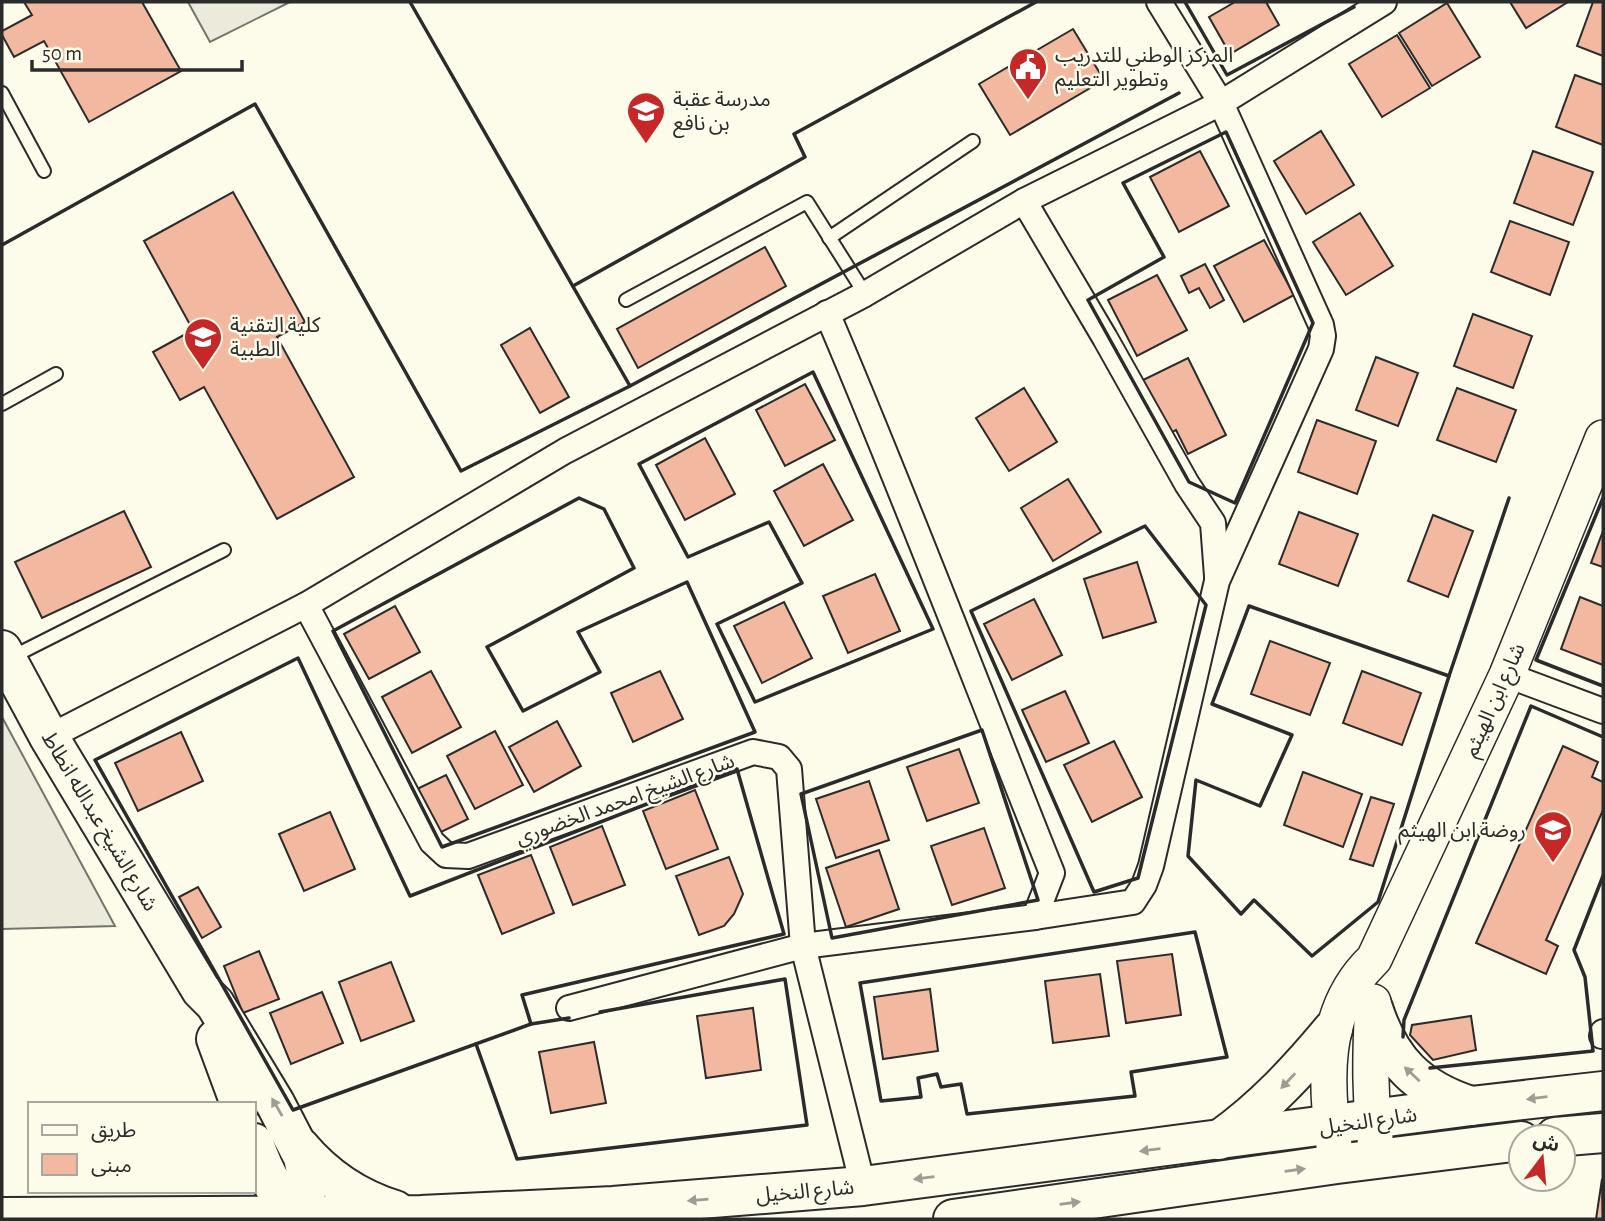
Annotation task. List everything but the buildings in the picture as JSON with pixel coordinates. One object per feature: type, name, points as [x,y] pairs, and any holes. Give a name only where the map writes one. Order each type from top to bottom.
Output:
[{"type":"main road","name":"شارع ابن الهيثم","points":[[1374,959],[1507,675],[1603,438]]},
{"type":"main road","name":"شارع الشيخ عبدالله انطاط","points":[[4,655],[49,737],[201,990],[215,1004],[244,1051],[297,1144],[308,1181],[302,1218]]},
{"type":"main road","points":[[1374,959],[1370,1054],[1372,1121],[1378,1159]]},
{"type":"main road","points":[[1336,1164],[1331,1126],[1329,1057],[1333,1029],[1349,989],[1374,959]]},
{"type":"main road","name":"شارع الشيخ عبدالله انطاط","points":[[201,990],[206,1016],[232,1094]]},
{"type":"main road","points":[[1373,1008],[1380,1031],[1392,1052],[1408,1071],[1426,1087],[1471,1106]]},
{"type":"main road","points":[[1217,1141],[1268,1102],[1333,1029]]},
{"type":"main road","name":"شارع النخيل","points":[[2,1217],[302,1218],[613,1206],[863,1186],[1603,1091]]},
{"type":"main road","points":[[1577,1135],[1603,1133]]},
{"type":"main road","name":"شارع النخيل","points":[[953,1219],[1336,1164],[1507,1143]]},
{"type":"main road","points":[[297,1144],[331,1179],[352,1193],[373,1204],[421,1215]]},
{"type":"main road","points":[[256,1149],[267,1179],[276,1193],[302,1218]]},
{"type":"main road","points":[[146,1216],[174,1193]]},
{"type":"street","points":[[569,1008],[803,946],[1133,902],[1144,885],[1151,866],[1217,581],[1321,349],[1323,336],[1321,325],[1221,103],[1159,2]]},
{"type":"street","points":[[49,737],[306,605],[565,451],[864,294],[1024,201],[1221,103],[1384,2]]},
{"type":"street","points":[[1024,201],[1187,484],[1213,523],[1217,581]]},
{"type":"street","points":[[827,313],[887,452],[1052,873],[1035,917]]},
{"type":"street","name":"شارع الشيخ امحمد الخضوري","points":[[306,605],[432,842],[446,855],[468,856],[753,752],[779,757],[789,769],[803,946],[863,1186]]},
{"type":"street","points":[[1507,675],[1603,711]]},
{"type":"lane","points":[[2,93],[44,171]]},
{"type":"lane","points":[[829,238],[973,141]]},
{"type":"lane","points":[[626,300],[807,202],[864,294]]},
{"type":"lane","points":[[2,404],[56,374]]},
{"type":"lane","points":[[4,655],[224,551]]},
{"type":"shaded area","points":[[188,2],[290,2],[210,42]]},
{"type":"shaded area","points":[[2,717],[115,926],[2,929]]},
{"type":"wall","points":[[410,2],[630,386]]},
{"type":"wall","points":[[573,286],[805,157],[794,134],[1036,2]]},
{"type":"wall","points":[[1185,2],[1227,75],[1354,7]]},
{"type":"wall","points":[[2,245],[255,104],[461,471],[630,386],[1179,93]]},
{"type":"wall","points":[[1226,132],[1313,323],[1235,503],[1189,482],[1088,300],[1164,257],[1123,183],[1226,132]]},
{"type":"wall","points":[[813,372],[933,629],[755,702],[717,624],[802,583],[769,522],[688,557],[639,464],[813,372]]},
{"type":"wall","points":[[579,498],[604,509],[634,568],[487,647],[523,711],[600,672],[578,632],[687,582],[755,732],[442,847],[333,631],[579,498]]},
{"type":"wall","points":[[1449,676],[1509,498]]},
{"type":"wall","points":[[1603,498],[1536,660],[1603,686]]},
{"type":"wall","points":[[1145,526],[1206,605],[1138,878],[1094,892],[971,611],[1145,526]]},
{"type":"wall","points":[[1249,606],[1449,676],[1378,902],[1312,956],[1254,900],[1241,914],[1188,856],[1196,780],[1260,806],[1292,735],[1212,704],[1249,606]]},
{"type":"wall","points":[[298,658],[410,896],[737,769],[784,934],[522,995],[531,1024],[293,1110],[95,760],[298,658]]},
{"type":"wall","points":[[1403,1037],[1404,1020],[1531,706],[1603,737]]},
{"type":"wall","points":[[982,730],[1038,900],[832,938],[801,794],[982,730]]},
{"type":"wall","points":[[1430,1068],[1593,1051],[1585,977],[1574,950],[1603,876]]},
{"type":"wall","points":[[1195,932],[1227,1057],[1131,1072],[1135,1096],[967,1114],[961,1084],[941,1087],[937,1074],[918,1078],[921,1097],[881,1101],[860,983],[1195,932]]},
{"type":"wall","points":[[476,1044],[517,1159],[807,1125],[785,979],[600,1012]]},
{"type":"wall","points":[[531,1024],[569,1018]]},
{"type":"place","name":"المركز الوطني للتدريب وتطوير التعليم","points":[[1028,101]]},
{"type":"place","name":"مدرسة عقبة بن نافع","points":[[646,145]]},
{"type":"place","name":"كلية التقنية الطبية","points":[[203,371]]},
{"type":"place","name":"روضة ابن الهيثم","points":[[1553,864]]}]
